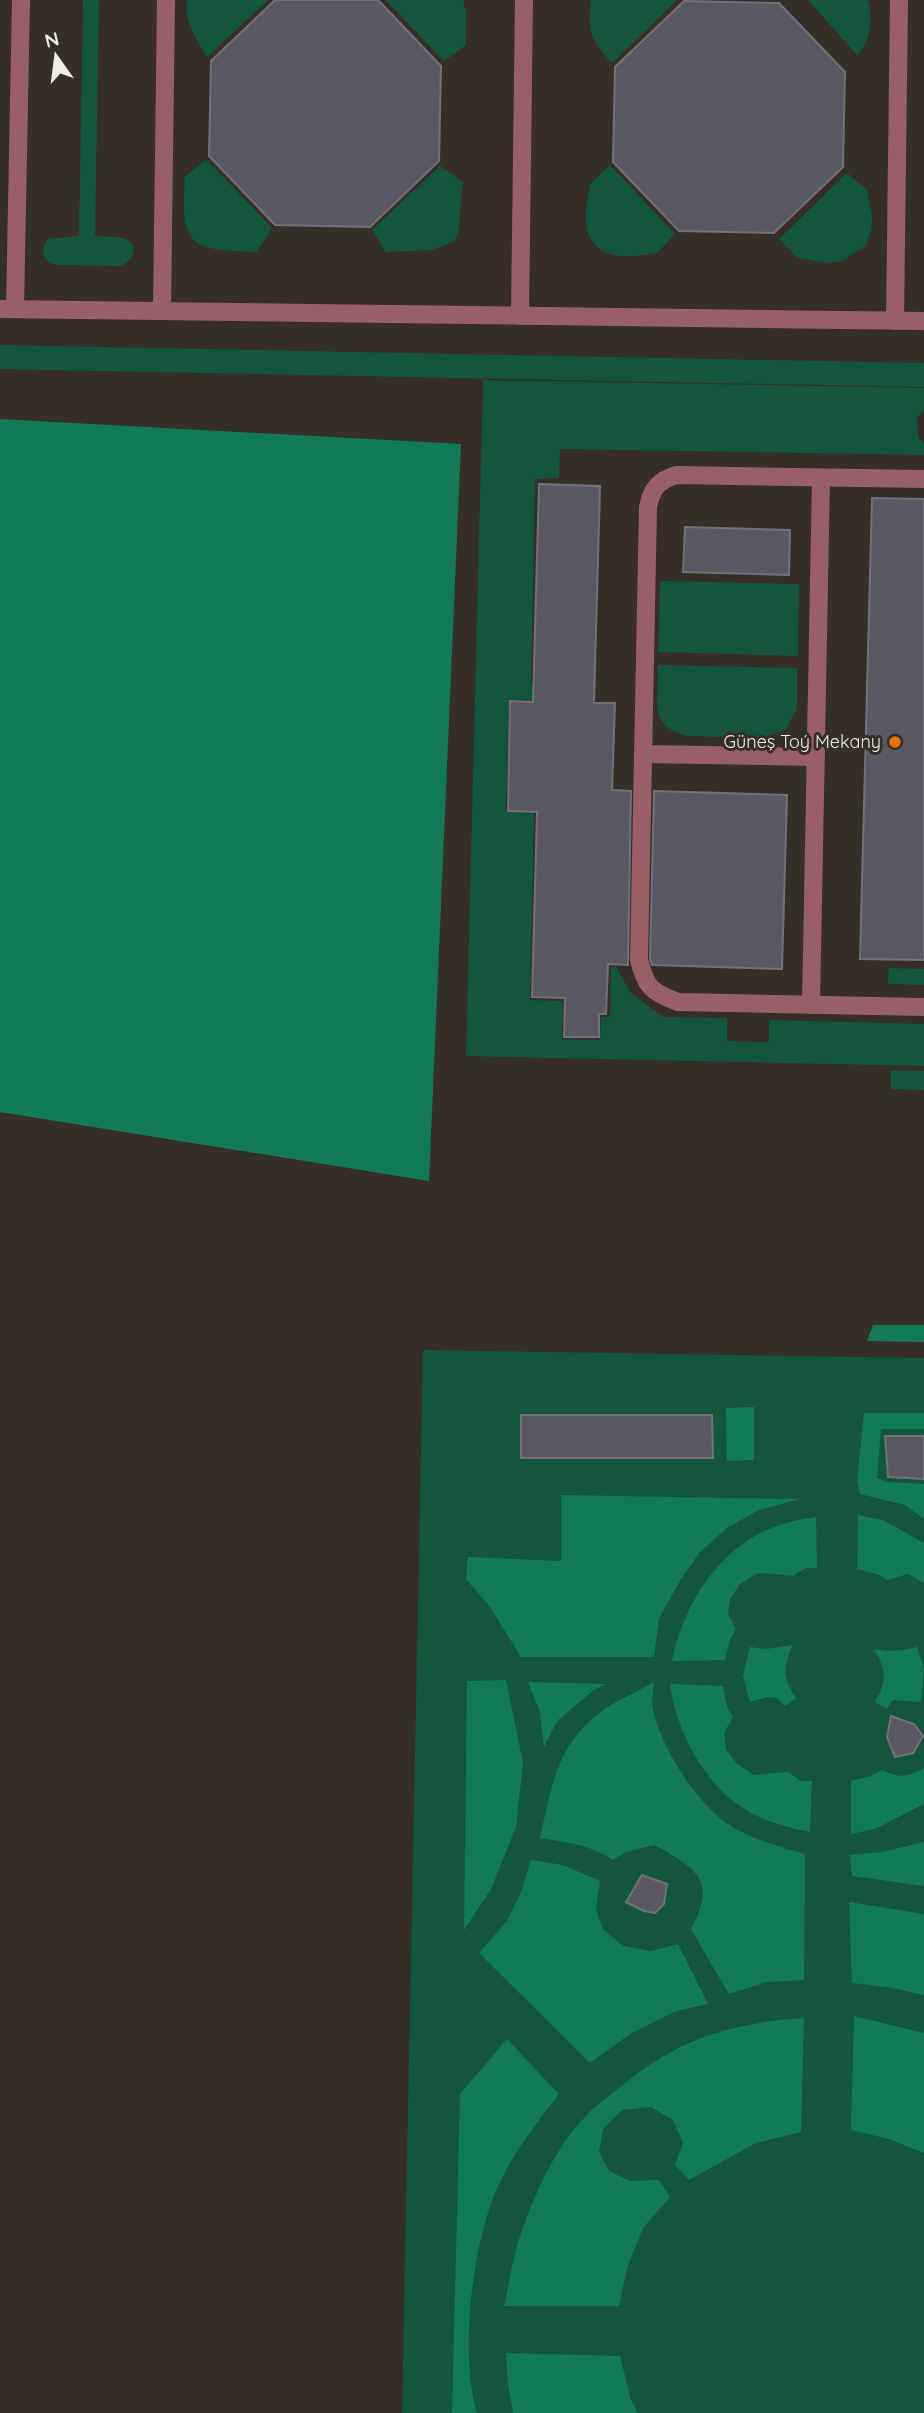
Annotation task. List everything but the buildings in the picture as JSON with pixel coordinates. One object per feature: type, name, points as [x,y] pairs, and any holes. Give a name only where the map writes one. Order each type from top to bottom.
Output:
[{"type":"lane","points":[[22,0],[8,223],[8,309],[924,321]]},
{"type":"lane","points":[[162,310],[166,0]]},
{"type":"lane","points":[[520,316],[524,0]]},
{"type":"lane","points":[[895,321],[899,0]]},
{"type":"lane","points":[[924,479],[676,475],[660,480],[652,491],[648,507],[639,960],[645,981],[657,995],[678,1002],[924,1007]]},
{"type":"lane","points":[[811,1005],[821,478]]},
{"type":"lane","points":[[643,754],[816,758]]},
{"type":"green space","points":[[83,0],[99,0],[95,236],[123,238],[132,244],[132,257],[120,266],[56,265],[43,255],[48,239],[79,236]]},
{"type":"green space","points":[[187,0],[268,0],[207,57],[189,23]]},
{"type":"green space","points":[[386,0],[463,0],[466,12],[466,45],[444,61]]},
{"type":"green space","points":[[591,0],[677,0],[612,63],[592,35]]},
{"type":"green space","points":[[808,0],[868,0],[870,30],[862,50],[857,55]]},
{"type":"green space","points":[[206,159],[272,228],[257,252],[203,246],[194,240],[188,231],[184,201],[185,177]]},
{"type":"green space","points":[[610,165],[675,234],[657,253],[626,256],[606,253],[592,240],[586,218],[590,184]]},
{"type":"green space","points":[[440,166],[463,182],[458,236],[434,249],[386,252],[372,230]]},
{"type":"green space","points":[[847,173],[867,190],[872,217],[866,245],[843,261],[827,263],[798,258],[779,239]]},
{"type":"green space","points":[[0,345],[924,363],[924,387],[0,369]]},
{"type":"green space","points":[[483,380],[924,388],[924,410],[917,417],[918,437],[924,443],[924,455],[560,449],[559,478],[535,479],[531,684],[555,685],[554,701],[509,700],[506,812],[534,813],[530,1000],[563,1001],[562,1039],[600,1040],[601,1017],[610,1017],[611,967],[616,967],[631,993],[663,1017],[727,1018],[727,1041],[769,1042],[769,1020],[924,1024],[924,1066],[466,1056]]},
{"type":"green space","points":[[0,419],[461,444],[429,1181],[0,1112]]},
{"type":"green space","points":[[660,581],[799,584],[798,656],[658,652]]},
{"type":"green space","points":[[658,665],[797,668],[797,709],[786,729],[763,738],[687,736],[666,726],[659,717]]},
{"type":"green space","points":[[889,968],[924,969],[924,985],[888,984]]},
{"type":"green space","points":[[891,1070],[924,1071],[924,1090],[891,1089]]},
{"type":"green space","points":[[873,1325],[924,1325],[924,1342],[867,1341]]},
{"type":"green space","points":[[423,1350],[924,1358],[924,2413],[402,2413]]},
{"type":"green space","points":[[754,1407],[754,1460],[727,1461],[726,1408]]},
{"type":"green space","points":[[864,1413],[924,1413],[924,1429],[881,1429],[877,1478],[887,1482],[924,1484],[924,1519],[905,1505],[860,1494],[857,1482]]},
{"type":"green space","points":[[561,1495],[799,1499],[759,1510],[727,1528],[700,1552],[679,1582],[659,1619],[654,1657],[521,1657],[490,1607],[466,1579],[468,1557],[561,1561]]},
{"type":"green space","points":[[858,1515],[883,1520],[924,1543],[924,1583],[908,1574],[887,1580],[877,1574],[857,1569]]},
{"type":"green space","points":[[816,1517],[817,1568],[806,1568],[793,1576],[758,1573],[740,1584],[730,1599],[728,1614],[736,1629],[725,1660],[672,1661],[683,1623],[692,1605],[713,1572],[727,1557],[742,1544],[766,1531]]},
{"type":"green space","points":[[793,1645],[787,1660],[786,1678],[796,1698],[785,1706],[777,1698],[767,1697],[750,1702],[743,1676],[750,1647],[766,1649]]},
{"type":"green space","points":[[917,1647],[924,1669],[921,1702],[893,1700],[887,1709],[875,1702],[884,1675],[874,1649],[896,1651]]},
{"type":"green space","points":[[506,1680],[523,1763],[516,1827],[491,1889],[464,1930],[467,1681]]},
{"type":"green space","points":[[528,1682],[606,1684],[594,1690],[557,1721],[544,1747],[540,1712]]},
{"type":"green space","points":[[654,1682],[652,1706],[663,1739],[680,1771],[702,1801],[725,1822],[744,1833],[805,1854],[804,1980],[766,1982],[729,1994],[691,1929],[702,1902],[702,1885],[695,1873],[682,1861],[660,1848],[654,1845],[626,1852],[613,1860],[587,1848],[540,1838],[557,1770],[573,1740],[604,1709]]},
{"type":"green space","points":[[670,1684],[723,1686],[727,1707],[733,1717],[724,1733],[726,1749],[736,1763],[754,1775],[788,1772],[801,1781],[812,1781],[810,1832],[753,1814],[722,1791],[708,1776],[687,1741],[679,1722]]},
{"type":"green space","points":[[924,1768],[924,1804],[875,1829],[851,1834],[851,1781],[882,1770],[903,1776]]},
{"type":"green space","points":[[924,1842],[924,1886],[852,1876],[850,1855],[882,1852]]},
{"type":"green space","points":[[531,1860],[563,1865],[600,1881],[596,1910],[603,1929],[623,1946],[651,1951],[678,1944],[708,2004],[676,2011],[630,2034],[590,2063],[479,1953],[507,1921],[521,1892]]},
{"type":"green space","points":[[849,1902],[924,1914],[924,1995],[852,1983]]},
{"type":"green space","points":[[854,2016],[924,2033],[924,2153],[889,2139],[851,2130]]},
{"type":"green space","points":[[804,2018],[801,2132],[756,2143],[689,2180],[675,2165],[683,2143],[673,2120],[651,2107],[622,2110],[603,2129],[599,2152],[609,2171],[630,2181],[659,2180],[670,2197],[643,2228],[627,2268],[619,2306],[504,2306],[514,2257],[528,2213],[556,2155],[592,2109],[640,2072],[682,2046],[751,2024]]},
{"type":"green space","points":[[507,2039],[559,2094],[508,2167],[487,2216],[474,2272],[469,2332],[469,2362],[477,2413],[452,2413],[460,2094]]},
{"type":"green space","points":[[506,2353],[620,2356],[631,2400],[638,2413],[513,2413]]},
{"type":"place","name":"Güneş Toý Mekany","points":[[895,742]]}]
